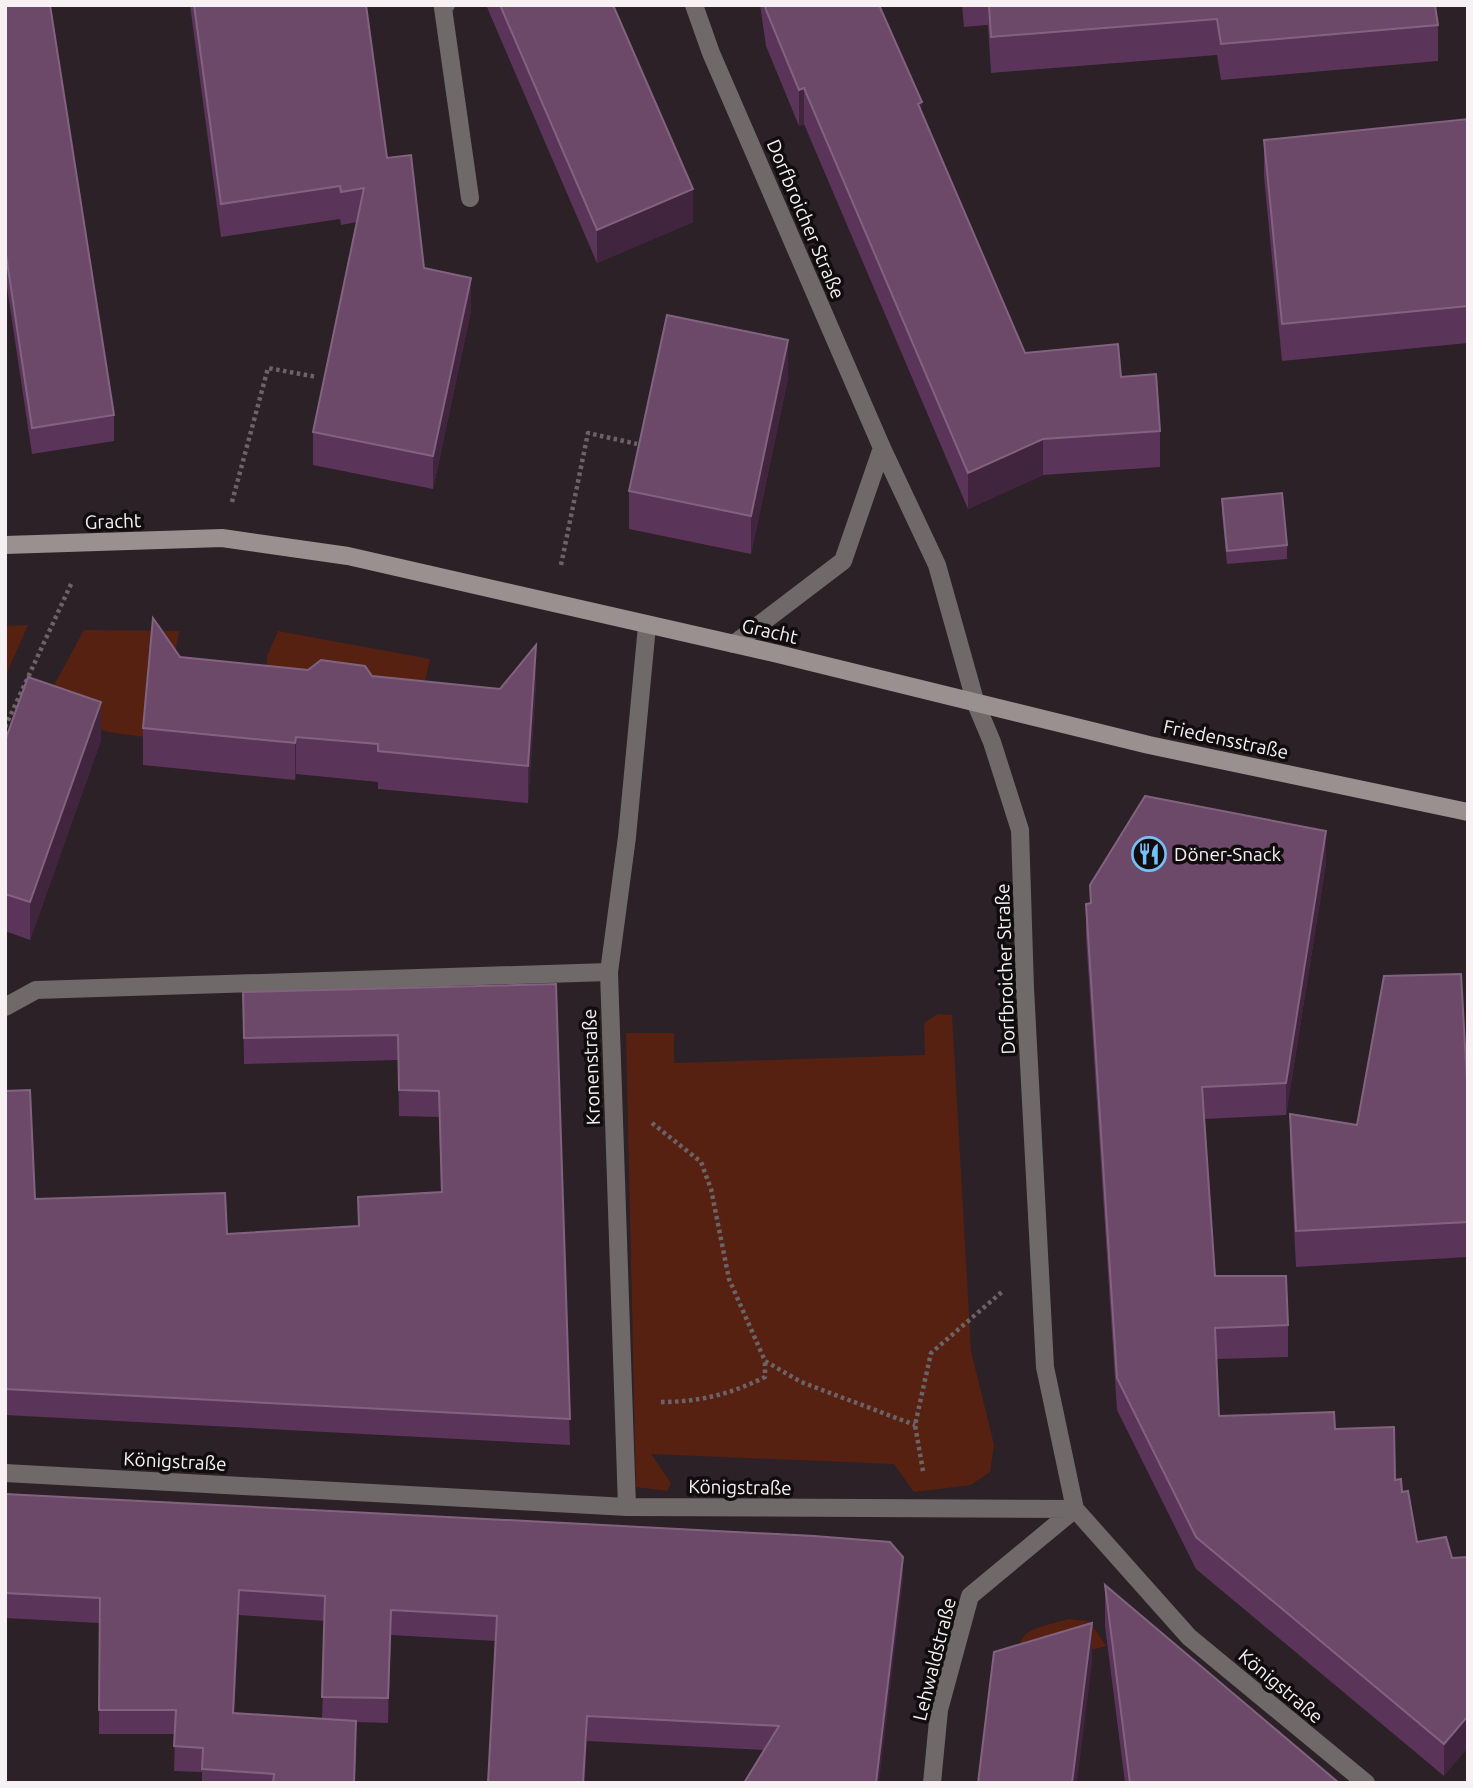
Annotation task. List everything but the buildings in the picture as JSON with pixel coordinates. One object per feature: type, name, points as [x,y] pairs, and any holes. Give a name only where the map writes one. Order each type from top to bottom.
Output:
[{"type":"main road","name":"Gracht","points":[[5,545],[222,538],[348,556],[734,644],[976,704]]},
{"type":"main road","name":"Friedensstraße","points":[[976,704],[1149,745],[1468,812]]},
{"type":"street","points":[[446,5],[443,8],[470,198]]},
{"type":"street","name":"Dorfbroicher Straße","points":[[694,5],[711,53],[882,448],[937,565],[976,704],[992,742],[1020,830],[1025,988],[1045,1367],[1075,1509]]},
{"type":"street","points":[[734,644],[843,561],[882,448]]},
{"type":"street","name":"Kronenstraße","points":[[628,1507],[609,972],[627,837],[647,626]]},
{"type":"street","points":[[5,1007],[36,990],[609,972]]},
{"type":"street","name":"Königstraße","points":[[5,1473],[628,1507],[1075,1509],[1189,1637],[1366,1783]]},
{"type":"street","name":"Lehwaldstraße","points":[[932,1783],[939,1710],[970,1596],[1075,1509]]},
{"type":"path","points":[[222,538],[268,368],[317,377]]},
{"type":"path","points":[[554,605],[588,433],[637,444]]},
{"type":"path","points":[[5,727],[89,543]]},
{"type":"path","points":[[612,1083],[644,1117],[701,1162],[711,1189],[729,1279],[765,1361],[765,1377],[719,1397],[681,1402],[649,1402],[623,1397]]},
{"type":"path","points":[[929,1510],[915,1425],[931,1353],[1040,1258]]},
{"type":"path","points":[[765,1361],[801,1382],[915,1425]]},
{"type":"shaded area","points":[[28,625],[5,677],[5,626]]},
{"type":"shaded area","points":[[84,630],[179,631],[173,667],[145,737],[108,732],[41,709]]},
{"type":"shaded area","points":[[278,631],[430,659],[419,707],[267,690],[267,656]]},
{"type":"shaded area","points":[[938,1014],[952,1015],[971,1351],[994,1445],[990,1472],[971,1485],[914,1492],[894,1464],[651,1454],[671,1483],[667,1491],[636,1487],[626,1033],[674,1033],[674,1063],[925,1055],[924,1023]]},
{"type":"shaded area","points":[[1068,1619],[1089,1621],[1106,1646],[1013,1672],[1019,1646],[1028,1633]]},
{"type":"place","name":"Döner-Snack","points":[[1149,854]]}]
